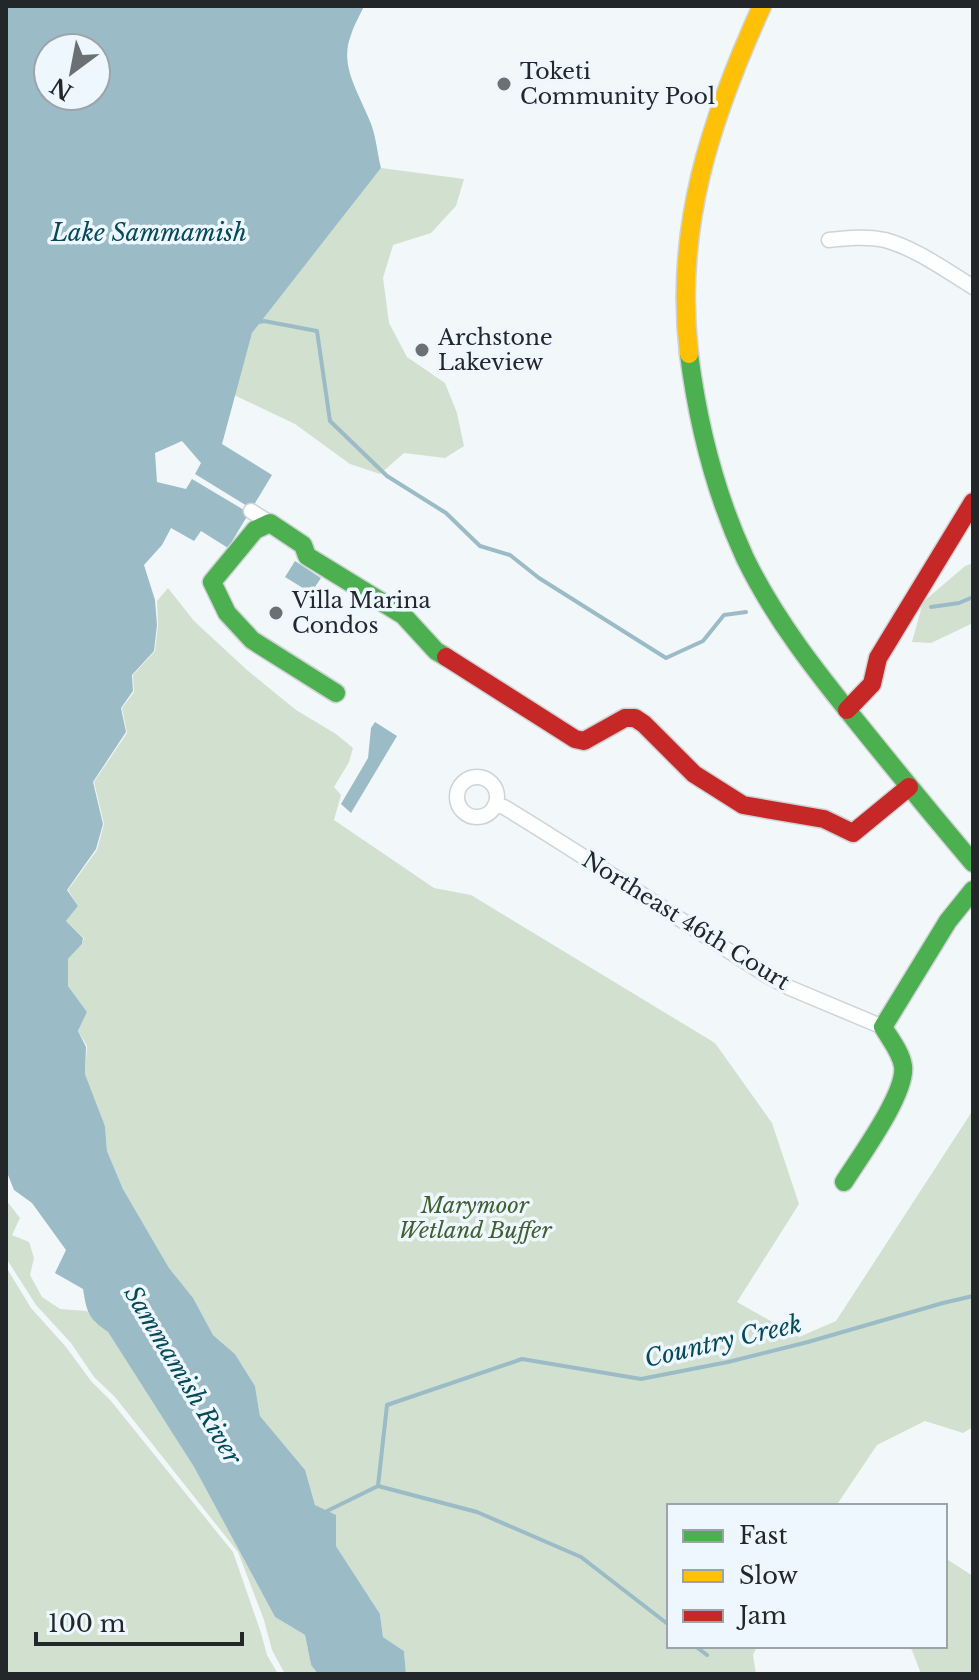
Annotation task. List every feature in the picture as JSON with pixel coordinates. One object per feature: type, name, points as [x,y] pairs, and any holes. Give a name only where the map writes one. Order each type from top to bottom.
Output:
[{"type":"street","points":[[762,6],[741,51],[712,133],[691,221],[686,299],[689,353],[698,417],[733,529],[770,605],[804,656],[973,863]]},
{"type":"street","points":[[829,240],[857,237],[885,240],[973,287]]},
{"type":"street","points":[[847,710],[872,684],[878,658],[973,502]]},
{"type":"street","points":[[251,511],[303,545],[307,556],[403,615],[436,651],[575,739],[584,741],[625,718],[635,718],[694,774],[743,805],[824,819],[853,833],[909,787]]},
{"type":"street","points":[[270,523],[255,530],[212,582],[227,613],[252,640],[336,693]]},
{"type":"street","name":"Northeast 46th Court","points":[[495,805],[504,807],[569,846],[768,976],[883,1027]]},
{"type":"street","points":[[844,1182],[894,1100],[904,1075],[904,1066],[883,1027],[948,921],[973,890]]},
{"type":"green space","points":[[381,168],[464,179],[456,206],[431,233],[393,245],[383,278],[389,323],[407,357],[445,383],[457,413],[464,446],[445,458],[404,453],[380,474],[350,464],[295,424],[234,395],[252,333]]},
{"type":"green space","points":[[973,563],[973,623],[931,643],[912,642],[923,602],[965,566]]},
{"type":"green space","name":"Marymoor Wetland Buffer","points":[[168,588],[194,621],[247,670],[296,710],[353,748],[349,762],[334,787],[341,795],[334,820],[434,888],[471,895],[715,1043],[772,1123],[799,1204],[737,1302],[799,1337],[836,1321],[973,1110],[973,1427],[963,1433],[925,1421],[877,1445],[837,1504],[667,1504],[667,1648],[756,1648],[753,1655],[756,1674],[406,1674],[404,1651],[383,1637],[380,1614],[336,1546],[336,1516],[315,1505],[304,1470],[260,1416],[255,1386],[235,1354],[213,1335],[123,1189],[107,1151],[105,1126],[85,1074],[87,1046],[78,1031],[87,1012],[68,986],[68,959],[84,938],[66,921],[78,906],[68,890],[97,850],[104,824],[94,782],[127,733],[122,708],[134,692],[133,675],[155,651],[157,601]]},
{"type":"green space","points":[[6,1200],[20,1218],[12,1235],[29,1242],[34,1258],[30,1275],[42,1297],[60,1309],[87,1311],[108,1332],[194,1467],[275,1617],[305,1635],[311,1665],[318,1674],[285,1674],[272,1650],[238,1552],[115,1397],[94,1377],[71,1343],[36,1305],[6,1258]]},
{"type":"green space","points":[[6,1267],[31,1308],[233,1552],[267,1655],[278,1674],[6,1674]]},
{"type":"green space","points":[[947,1559],[973,1576],[973,1674],[921,1674],[909,1648],[947,1648]]},
{"type":"water","name":"Lake Sammamish","points":[[6,6],[364,6],[351,35],[347,57],[351,78],[373,131],[381,168],[252,333],[222,444],[272,475],[228,548],[201,531],[194,541],[171,528],[162,545],[144,565],[155,600],[157,625],[154,651],[132,675],[133,691],[121,708],[126,732],[93,782],[103,824],[96,849],[67,890],[78,906],[66,921],[83,938],[82,944],[68,959],[68,986],[87,1012],[78,1031],[86,1047],[85,1074],[105,1126],[107,1151],[123,1189],[213,1335],[235,1354],[255,1386],[260,1416],[305,1470],[315,1505],[336,1515],[336,1546],[380,1614],[383,1637],[404,1651],[406,1674],[318,1674],[311,1665],[305,1635],[275,1617],[194,1467],[108,1332],[90,1314],[83,1289],[55,1273],[66,1250],[32,1203],[14,1190],[6,1170]]},
{"type":"water","points":[[295,561],[321,578],[311,593],[285,577]]},
{"type":"water","points":[[375,722],[397,736],[351,813],[341,804],[368,758],[371,728]]},
{"type":"pier","points":[[182,441],[201,463],[195,474],[252,509],[249,513],[192,479],[186,489],[157,482],[155,453]]},
{"type":"waterway","points":[[259,322],[317,331],[330,421],[387,476],[446,513],[480,546],[510,555],[539,578],[666,658],[703,641],[724,615],[746,612]]},
{"type":"waterway","points":[[931,607],[959,603],[973,597]]},
{"type":"waterway","name":"Country Creek","points":[[325,1512],[378,1486],[387,1405],[522,1359],[641,1379],[728,1362],[973,1296]]},
{"type":"waterway","points":[[378,1486],[477,1512],[581,1557],[667,1623]]},
{"type":"waterway","points":[[698,1648],[707,1655]]},
{"type":"traffic: fast","points":[[689,354],[697,407],[716,484],[734,533],[757,581],[813,667],[973,863]]},
{"type":"traffic: fast","points":[[336,693],[252,640],[227,613],[212,582],[255,530],[270,523],[303,545],[307,556],[403,615],[436,651],[446,657]]},
{"type":"traffic: fast","points":[[844,1182],[881,1125],[902,1078],[900,1056],[883,1027],[948,921],[973,890]]},
{"type":"traffic: slow","points":[[689,354],[687,262],[701,175],[727,90],[762,6]]},
{"type":"traffic: jam","points":[[847,710],[872,684],[878,658],[973,502]]},
{"type":"traffic: jam","points":[[446,657],[575,739],[584,741],[625,718],[635,718],[694,774],[743,805],[824,819],[853,833],[909,787]]},
{"type":"place","name":"Toketi Community Pool","points":[[504,84]]},
{"type":"place","name":"Archstone Lakeview","points":[[422,350]]},
{"type":"place","name":"Villa Marina Condos","points":[[276,613]]},
{"type":"water label","name":"Sammamish River","points":[[183,1375]]}]
